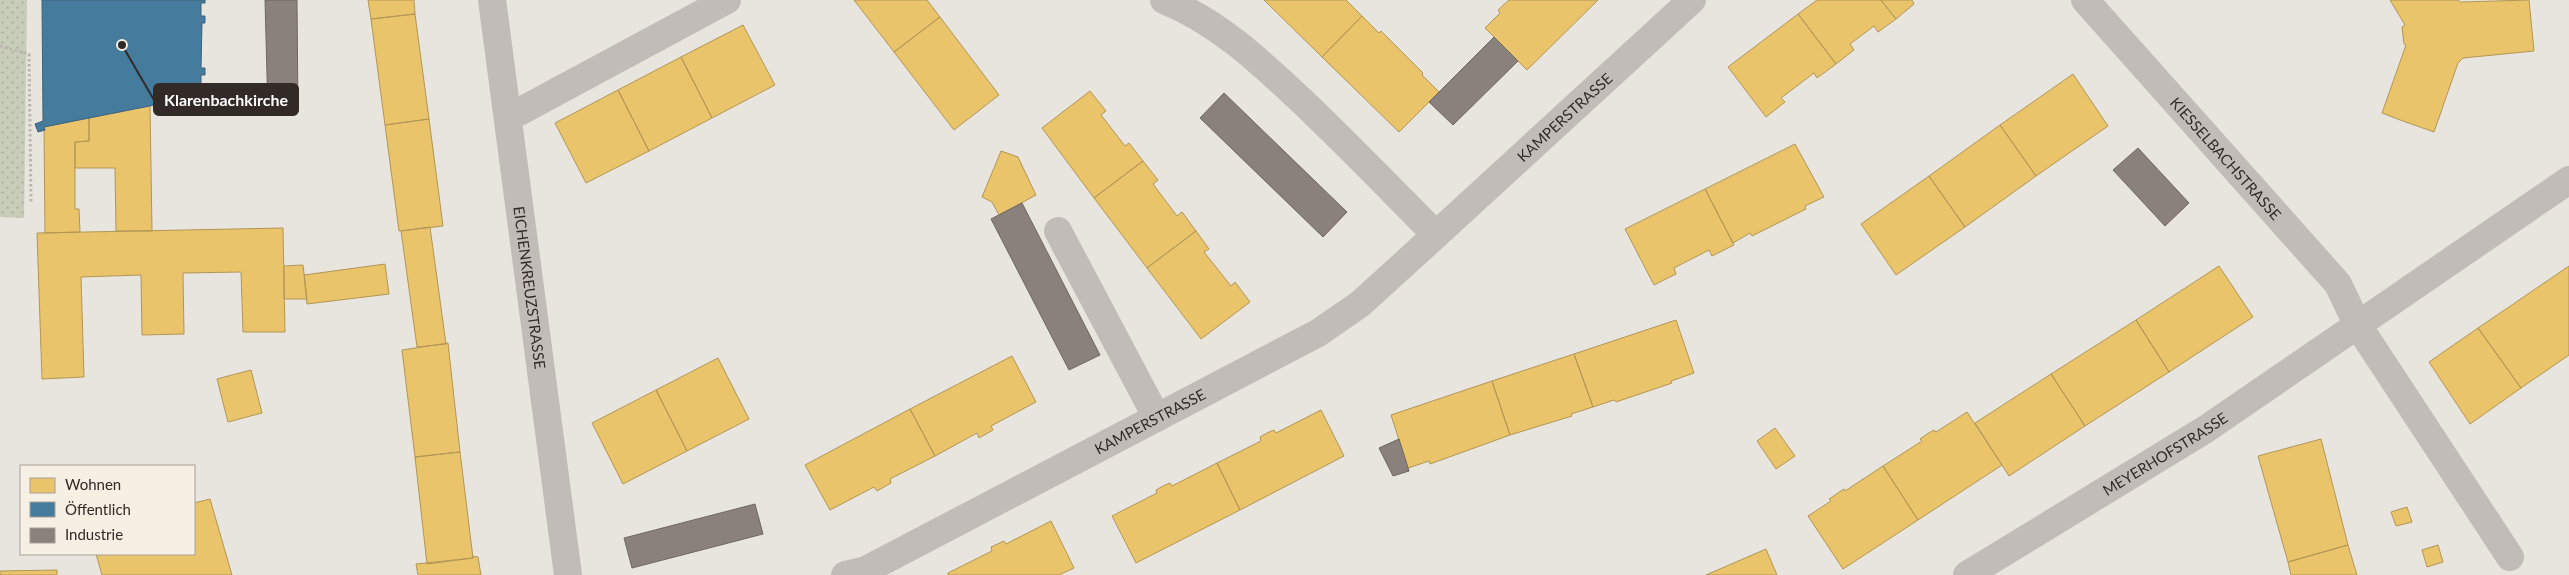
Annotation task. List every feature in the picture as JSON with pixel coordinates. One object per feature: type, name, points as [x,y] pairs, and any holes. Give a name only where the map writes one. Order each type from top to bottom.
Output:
[{"type":"street","name":"EICHENKREUZSTRASSE","points":[[492,0],[568,575]]},
{"type":"street","points":[[508,118],[727,0]]},
{"type":"street","points":[[1164,0],[1189,10],[1247,49],[1330,128],[1436,235]]},
{"type":"street","name":"KAMPERSTRASSE","points":[[845,575],[866,570],[1318,333],[1360,304],[1692,0]]},
{"type":"street","name":"KIESSELBACHSTRASSE","points":[[2085,0],[2338,284],[2357,324]]},
{"type":"street","name":"MEYERHOFSTRASSE","points":[[1967,575],[2206,428],[2569,180]]},
{"type":"street","points":[[1058,231],[1157,418]]},
{"type":"street","points":[[2357,324],[2510,557]]},
{"type":"path","points":[[0,46],[29,54],[31,202]]},
{"type":"green space","points":[[0,0],[27,0],[24,218],[0,217]]},
{"type":"building: Wohnen","points":[[368,0],[414,0],[415,14],[371,19]]},
{"type":"building: Wohnen","points":[[854,0],[927,0],[940,17],[894,52]]},
{"type":"building: Wohnen","points":[[1264,0],[1346,0],[1362,16],[1322,57]]},
{"type":"building: Wohnen","points":[[1509,0],[1598,0],[1527,70],[1485,28],[1500,13],[1498,10]]},
{"type":"building: Wohnen","points":[[1817,0],[1881,0],[1896,19],[1878,32],[1874,26],[1850,44],[1854,50],[1836,64],[1798,14]]},
{"type":"building: Wohnen","points":[[1881,0],[1912,0],[1914,4],[1896,19]]},
{"type":"building: Wohnen","points":[[2390,0],[2457,0],[2461,2],[2529,0],[2534,51],[2463,58],[2458,63],[2434,132],[2382,113],[2406,45],[2404,44],[2402,27],[2405,25]]},
{"type":"building: Wohnen","points":[[415,14],[429,119],[385,125],[371,19]]},
{"type":"building: Wohnen","points":[[1798,14],[1836,64],[1817,78],[1814,73],[1781,98],[1785,102],[1766,117],[1728,67]]},
{"type":"building: Wohnen","points":[[1362,16],[1379,33],[1381,31],[1439,92],[1399,132],[1322,57]]},
{"type":"building: Wohnen","points":[[940,17],[999,95],[954,130],[894,52]]},
{"type":"building: Wohnen","points":[[743,25],[775,85],[712,118],[681,57]]},
{"type":"building: Wohnen","points":[[681,57],[712,118],[649,151],[618,90]]},
{"type":"building: Wohnen","points":[[2073,74],[2108,126],[2036,176],[2000,125]]},
{"type":"building: Wohnen","points":[[618,90],[649,151],[586,183],[555,123]]},
{"type":"building: Wohnen","points":[[1090,91],[1106,111],[1101,115],[1125,146],[1129,143],[1143,161],[1094,198],[1042,128]]},
{"type":"building: Wohnen","points":[[150,105],[152,231],[116,231],[115,168],[75,168],[75,142],[89,141],[89,117]]},
{"type":"building: Wohnen","points":[[89,117],[89,141],[75,142],[75,209],[79,209],[80,232],[45,233],[44,127]]},
{"type":"building: Wohnen","points":[[429,119],[443,226],[399,231],[385,125]]},
{"type":"building: Wohnen","points":[[2000,125],[2036,176],[1965,227],[1929,176]]},
{"type":"building: Wohnen","points":[[1795,144],[1824,197],[1805,206],[1806,209],[1752,236],[1750,233],[1733,243],[1705,189]]},
{"type":"building: Wohnen","points":[[1001,151],[1018,157],[1036,195],[999,215],[992,202],[982,197]]},
{"type":"building: Wohnen","points":[[1143,161],[1158,180],[1153,184],[1177,216],[1182,212],[1196,231],[1147,268],[1094,198]]},
{"type":"building: Wohnen","points":[[1929,176],[1965,227],[1896,275],[1861,224]]},
{"type":"building: Wohnen","points":[[1705,189],[1734,245],[1712,256],[1709,250],[1674,268],[1676,274],[1654,285],[1625,229]]},
{"type":"building: Wohnen","points":[[430,227],[446,344],[417,347],[401,231]]},
{"type":"building: Wohnen","points":[[283,228],[285,332],[243,332],[241,272],[183,273],[184,334],[142,335],[141,275],[81,277],[84,377],[42,379],[37,233]]},
{"type":"building: Wohnen","points":[[1196,231],[1209,249],[1204,252],[1231,286],[1235,282],[1250,302],[1201,339],[1147,268]]},
{"type":"building: Wohnen","points":[[385,264],[389,294],[307,304],[304,275]]},
{"type":"building: Wohnen","points":[[303,265],[307,299],[284,299],[284,266]]},
{"type":"building: Wohnen","points":[[2219,266],[2253,317],[2169,372],[2136,320]]},
{"type":"building: Wohnen","points":[[2569,266],[2569,355],[2521,388],[2478,328]]},
{"type":"building: Wohnen","points":[[1676,320],[1694,373],[1671,381],[1672,383],[1616,402],[1614,400],[1593,407],[1574,354]]},
{"type":"building: Wohnen","points":[[2136,320],[2169,372],[2085,426],[2051,374]]},
{"type":"building: Wohnen","points":[[2478,328],[2521,388],[2470,424],[2429,362]]},
{"type":"building: Wohnen","points":[[448,343],[460,452],[415,457],[402,350]]},
{"type":"building: Wohnen","points":[[1574,354],[1593,407],[1571,414],[1572,416],[1510,435],[1492,381]]},
{"type":"building: Wohnen","points":[[1012,356],[1036,402],[991,426],[993,430],[979,438],[977,433],[935,456],[910,409]]},
{"type":"building: Wohnen","points":[[718,358],[749,419],[687,451],[656,390]]},
{"type":"building: Wohnen","points":[[251,370],[262,413],[228,422],[217,379]]},
{"type":"building: Wohnen","points":[[2051,374],[2085,426],[2009,476],[1975,423]]},
{"type":"building: Wohnen","points":[[1492,381],[1510,435],[1430,464],[1429,461],[1408,468],[1391,415]]},
{"type":"building: Wohnen","points":[[656,390],[687,451],[623,484],[592,423]]},
{"type":"building: Wohnen","points":[[910,409],[935,456],[890,479],[891,483],[877,491],[874,487],[830,510],[805,465]]},
{"type":"building: Wohnen","points":[[1321,410],[1344,456],[1240,510],[1217,463],[1261,441],[1260,437],[1267,433],[1274,430],[1276,433]]},
{"type":"building: Wohnen","points":[[1967,412],[2002,465],[1918,520],[1883,466],[1922,441],[1920,439],[1927,434],[1934,430],[1936,432]]},
{"type":"building: Wohnen","points":[[1775,428],[1795,456],[1776,469],[1757,441]]},
{"type":"building: Wohnen","points":[[2321,439],[2348,545],[2288,562],[2258,456]]},
{"type":"building: Wohnen","points":[[460,452],[473,558],[427,564],[415,457]]},
{"type":"building: Wohnen","points":[[1217,463],[1240,510],[1136,563],[1112,516],[1157,493],[1156,490],[1163,486],[1170,483],[1172,486]]},
{"type":"building: Wohnen","points":[[1883,466],[1918,520],[1843,569],[1808,516],[1831,501],[1829,499],[1844,489],[1845,491]]},
{"type":"building: Wohnen","points":[[210,499],[232,575],[102,575],[96,555],[195,555],[195,503]]},
{"type":"building: Wohnen","points":[[2407,507],[2412,522],[2396,526],[2391,512]]},
{"type":"building: Wohnen","points":[[1051,521],[1074,568],[1059,575],[948,575],[948,573],[992,551],[991,547],[1004,541],[1006,544]]},
{"type":"building: Wohnen","points":[[2348,545],[2357,575],[2291,575],[2288,562]]},
{"type":"building: Wohnen","points":[[2438,545],[2443,562],[2427,567],[2422,550]]},
{"type":"building: Wohnen","points":[[1766,549],[1777,575],[1706,575]]},
{"type":"building: Wohnen","points":[[472,556],[478,557],[481,575],[418,575],[416,564],[473,558]]},
{"type":"building: Wohnen","points":[[57,570],[57,575],[0,575],[0,571]]},
{"type":"building: Öffentlich","points":[[42,0],[205,0],[205,3],[201,3],[201,16],[205,16],[205,23],[202,23],[201,68],[205,68],[205,75],[201,75],[201,89],[205,88],[205,95],[44,127],[45,130],[38,132],[35,124],[43,121]]},
{"type":"building: Industrie","points":[[265,0],[297,0],[298,112],[268,113]]},
{"type":"building: Industrie","points":[[1494,37],[1518,61],[1453,125],[1429,102]]},
{"type":"building: Industrie","points":[[1224,93],[1347,212],[1323,237],[1200,118]]},
{"type":"building: Industrie","points":[[2138,148],[2189,203],[2165,226],[2113,170]]},
{"type":"building: Industrie","points":[[1022,203],[1100,355],[1069,370],[991,219]]},
{"type":"building: Industrie","points":[[1399,439],[1409,471],[1393,476],[1379,448]]},
{"type":"building: Industrie","points":[[755,504],[763,534],[632,568],[624,538]]},
{"type":"place","name":"Klarenbachkirche","points":[[122,45]]}]
